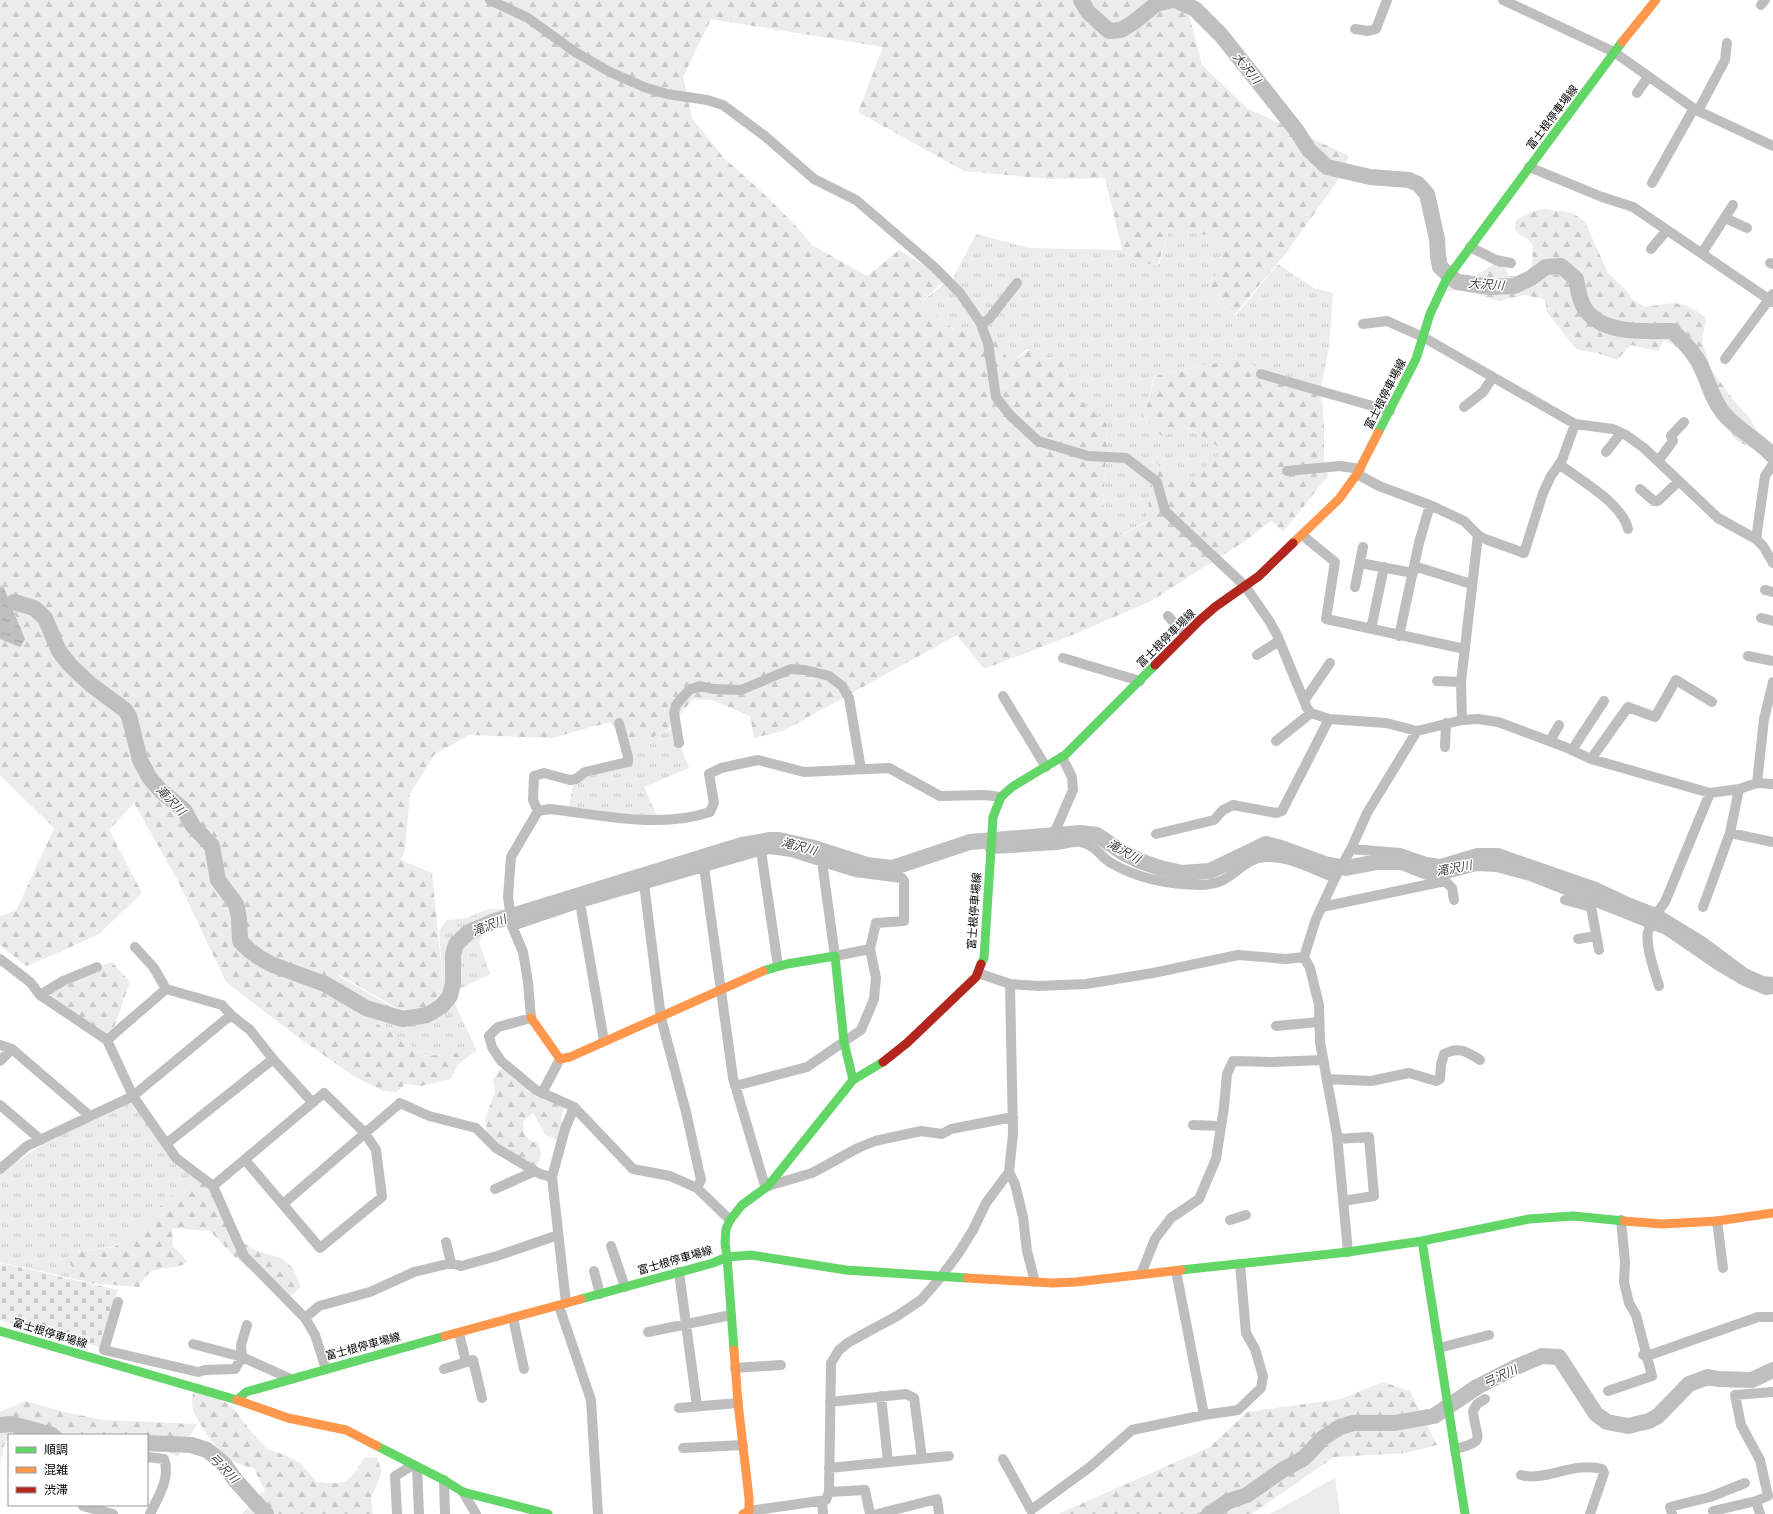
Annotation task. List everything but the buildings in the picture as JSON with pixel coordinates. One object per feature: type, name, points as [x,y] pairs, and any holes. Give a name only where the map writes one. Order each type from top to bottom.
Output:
[{"type":"street","points":[[490,0],[528,18],[575,52],[617,75],[644,87],[667,94],[707,100],[723,105],[766,137],[814,179],[856,200],[942,274],[960,293],[981,324],[988,343],[996,396],[1010,415],[1038,441],[1088,456],[1126,458],[1156,482],[1165,511],[1245,586],[1270,622],[1280,641],[1304,701],[1311,714],[1329,719],[1386,723],[1417,730],[1462,720],[1478,719],[1498,722],[1550,741],[1591,760],[1710,793],[1739,789],[1757,783],[1773,784]]},
{"type":"street","points":[[1355,29],[1368,31],[1376,29],[1387,0]]},
{"type":"street","points":[[1503,0],[1614,52],[1696,109],[1773,146]]},
{"type":"street","name":"富士根停車場線","points":[[0,1331],[237,1400],[246,1392],[326,1368],[713,1263],[727,1257],[725,1243],[726,1229],[730,1220],[742,1205],[766,1186],[853,1080],[893,1055],[957,995],[978,973],[984,958],[993,817],[1001,797],[1012,787],[1062,757],[1074,748],[1185,635],[1215,607],[1259,576],[1339,498],[1358,471],[1416,359],[1430,314],[1446,280],[1529,167],[1581,100],[1614,52],[1656,0]]},
{"type":"street","points":[[1652,183],[1725,60],[1728,44]]},
{"type":"street","points":[[1637,93],[1648,77]]},
{"type":"street","points":[[1529,167],[1633,207],[1772,298],[1725,359]]},
{"type":"street","points":[[1702,253],[1733,205]]},
{"type":"street","points":[[1725,218],[1747,228]]},
{"type":"street","points":[[1651,249],[1667,230]]},
{"type":"street","points":[[1470,247],[1496,260],[1511,263]]},
{"type":"street","points":[[981,324],[989,319],[1017,284]]},
{"type":"street","points":[[1363,324],[1387,321],[1423,337],[1575,424],[1613,429],[1621,433],[1644,448],[1718,518],[1756,539],[1763,546],[1773,563]]},
{"type":"street","points":[[1262,374],[1390,410]]},
{"type":"street","points":[[1464,407],[1482,392],[1493,377]]},
{"type":"street","points":[[1658,461],[1672,441],[1671,436],[1684,422]]},
{"type":"street","points":[[1288,471],[1340,466],[1358,471],[1379,486],[1430,505],[1464,521],[1478,535],[1524,553],[1543,493],[1550,476],[1559,464],[1575,424]]},
{"type":"street","points":[[1606,452],[1621,433]]},
{"type":"street","points":[[1559,464],[1606,498],[1626,521],[1628,529]]},
{"type":"street","points":[[1756,539],[1765,476],[1773,465]]},
{"type":"street","points":[[1640,489],[1654,501],[1658,501],[1679,481]]},
{"type":"street","points":[[1399,636],[1413,570],[1430,505]]},
{"type":"street","points":[[1302,535],[1335,562],[1326,619],[1399,636],[1465,649]]},
{"type":"street","points":[[1462,720],[1462,682],[1478,535]]},
{"type":"street","points":[[1355,587],[1363,547]]},
{"type":"street","points":[[1360,563],[1384,568],[1413,570],[1468,583]]},
{"type":"street","points":[[1371,629],[1384,568]]},
{"type":"street","points":[[1168,616],[1185,635]]},
{"type":"street","points":[[1761,618],[1773,620]]},
{"type":"street","points":[[1257,655],[1280,641]]},
{"type":"street","points":[[1748,656],[1773,661]]},
{"type":"street","points":[[1064,658],[1140,681]]},
{"type":"street","points":[[1304,701],[1330,663]]},
{"type":"street","points":[[679,743],[674,713],[676,705],[689,690],[700,686],[713,689],[741,690],[791,669],[804,670],[829,676],[842,686],[849,698],[861,769]]},
{"type":"street","points":[[1591,760],[1628,707],[1655,717],[1676,680],[1712,702]]},
{"type":"street","points":[[1437,681],[1462,682]]},
{"type":"street","points":[[1757,783],[1764,719],[1773,682]]},
{"type":"street","points":[[1003,696],[1046,767]]},
{"type":"street","points":[[1572,750],[1604,701]]},
{"type":"street","points":[[1276,741],[1311,714]]},
{"type":"street","points":[[1156,834],[1214,820],[1223,810],[1232,805],[1276,813],[1282,811],[1329,719]]},
{"type":"street","points":[[1446,723],[1446,747]]},
{"type":"street","points":[[538,811],[533,800],[534,776],[544,773],[570,780],[576,779],[585,772],[628,762],[619,724]]},
{"type":"street","points":[[1550,741],[1559,725]]},
{"type":"street","points":[[1348,1252],[1337,1139],[1320,1042],[1319,1004],[1310,968],[1304,957],[1322,907],[1367,813],[1417,730]]},
{"type":"street","points":[[1058,845],[1056,829],[1073,790],[1072,777],[1062,757]]},
{"type":"street","points":[[538,811],[550,809],[658,821],[695,817],[710,812],[714,803],[709,774],[721,768],[758,760],[804,772],[889,768],[940,796],[985,795],[1001,797]]},
{"type":"street","points":[[1703,907],[1730,833],[1739,789]]},
{"type":"street","points":[[1659,986],[1651,956],[1648,933],[1656,913],[1665,902],[1710,793]]},
{"type":"street","points":[[538,811],[511,857],[508,897],[512,922],[523,952],[528,982],[531,1018],[560,1059]]},
{"type":"street","points":[[1730,833],[1773,842]]},
{"type":"street","points":[[990,849],[1058,845],[1081,842],[1099,851],[1108,861],[1124,870],[1141,877],[1175,884],[1203,885],[1220,882],[1232,876],[1249,862],[1260,857],[1272,856],[1283,857],[1336,876]]},
{"type":"street","points":[[512,922],[770,849],[791,852],[855,872],[902,878],[904,880],[904,921],[876,923],[870,949],[876,978],[874,999],[861,1030],[807,1067],[735,1086]]},
{"type":"street","points":[[761,851],[778,966]]},
{"type":"street","points":[[1348,853],[1400,853],[1426,862],[1440,864],[1477,852],[1498,853],[1596,888],[1656,913],[1702,941],[1745,973],[1763,981],[1773,982]]},
{"type":"street","points":[[822,862],[835,956],[844,1042],[853,1080]]},
{"type":"street","points":[[704,867],[735,1086],[766,1186],[812,1172],[858,1148],[875,1141],[921,1131],[942,1134],[951,1129],[1013,1117]]},
{"type":"street","points":[[1322,907],[1445,881],[1452,888],[1454,900]]},
{"type":"street","points":[[644,884],[660,1018],[686,1112],[701,1180],[697,1188]]},
{"type":"street","points":[[1596,888],[1590,907],[1599,950]]},
{"type":"street","points":[[1565,900],[1590,907]]},
{"type":"street","points":[[580,903],[604,1041]]},
{"type":"street","points":[[1578,939],[1596,936]]},
{"type":"street","points":[[135,946],[154,968],[166,989],[222,1005],[231,1015],[250,1030],[273,1059],[312,1102]]},
{"type":"street","points":[[560,1059],[570,1057],[660,1018],[722,988],[763,971],[778,966],[870,949]]},
{"type":"street","points":[[978,973],[1010,984],[1039,986],[1086,984],[1153,973],[1238,955],[1286,959],[1304,957]]},
{"type":"street","points":[[0,959],[30,982],[40,995],[107,1040],[133,1096],[176,1158],[213,1186],[244,1256],[305,1318],[315,1335],[326,1368]]},
{"type":"street","points":[[40,995],[62,981],[96,967]]},
{"type":"street","points":[[1010,984],[1013,1134],[1009,1172],[986,1202],[973,1230],[941,1277],[915,1304],[897,1316],[849,1342],[839,1350],[831,1363],[830,1492],[826,1500],[746,1513],[748,1482],[738,1403],[727,1257],[751,1255],[846,1270],[941,1277],[1035,1282],[1076,1282],[1348,1252],[1422,1241],[1529,1219],[1573,1216],[1662,1224],[1717,1221],[1773,1213]]},
{"type":"street","points":[[107,1040],[166,989]]},
{"type":"street","points":[[0,1169],[27,1146],[133,1096],[231,1015]]},
{"type":"street","points":[[531,1018],[498,1027],[489,1036],[492,1047],[501,1061],[536,1090],[574,1107],[633,1169],[670,1176],[697,1188],[730,1220]]},
{"type":"street","points":[[1276,1026],[1319,1022]]},
{"type":"street","points":[[0,1045],[12,1049],[90,1116]]},
{"type":"street","points":[[0,1062],[12,1049]]},
{"type":"street","points":[[1327,1079],[1372,1081],[1409,1073],[1436,1081],[1440,1078],[1440,1065],[1444,1054],[1450,1051],[1463,1050],[1480,1060]]},
{"type":"street","points":[[166,1144],[273,1059]]},
{"type":"street","points":[[542,1092],[560,1059]]},
{"type":"street","points":[[1141,1274],[1155,1239],[1171,1218],[1199,1199],[1216,1159],[1228,1074],[1233,1061],[1272,1062],[1324,1060]]},
{"type":"street","points":[[213,1186],[324,1093],[365,1133],[376,1150],[382,1197],[320,1248],[245,1160]]},
{"type":"street","points":[[283,1204],[400,1103],[429,1116],[476,1128],[496,1148],[534,1171],[552,1177]]},
{"type":"street","points":[[0,1105],[41,1140]]},
{"type":"street","points":[[574,1107],[565,1129],[552,1177],[558,1235],[562,1304],[591,1400],[598,1514]]},
{"type":"street","points":[[1193,1125],[1221,1126]]},
{"type":"street","points":[[1337,1139],[1369,1137],[1374,1196],[1343,1201]]},
{"type":"street","points":[[495,1190],[534,1171]]},
{"type":"street","points":[[1009,1172],[1015,1184],[1023,1216],[1027,1251],[1035,1282]]},
{"type":"street","points":[[1230,1220],[1246,1215]]},
{"type":"street","points":[[1608,1391],[1652,1376],[1645,1356],[1636,1316],[1629,1303],[1624,1282],[1625,1262],[1621,1220]]},
{"type":"street","points":[[1717,1221],[1723,1268]]},
{"type":"street","points":[[305,1318],[319,1306],[370,1292],[414,1272],[451,1263],[462,1266],[497,1256],[558,1235]]},
{"type":"street","points":[[1422,1241],[1465,1514]]},
{"type":"street","points":[[446,1242],[451,1263]]},
{"type":"street","points":[[611,1246],[625,1287]]},
{"type":"street","points":[[1003,1459],[1031,1510],[1090,1467],[1132,1430],[1204,1414],[1238,1410],[1261,1388],[1263,1376],[1255,1349],[1246,1333],[1240,1264]]},
{"type":"street","points":[[594,1271],[600,1294]]},
{"type":"street","points":[[1176,1271],[1204,1414]]},
{"type":"street","points":[[679,1272],[697,1406]]},
{"type":"street","points":[[118,1302],[104,1350],[198,1372],[205,1370],[235,1369],[242,1357],[241,1344],[247,1324]]},
{"type":"street","points":[[648,1332],[731,1315]]},
{"type":"street","points":[[1645,1356],[1758,1317],[1773,1316]]},
{"type":"street","points":[[513,1318],[524,1369]]},
{"type":"street","points":[[459,1333],[466,1362]]},
{"type":"street","points":[[1439,1348],[1489,1335]]},
{"type":"street","points":[[194,1344],[242,1357],[291,1379]]},
{"type":"street","points":[[444,1369],[473,1360],[482,1398]]},
{"type":"street","points":[[735,1368],[781,1365]]},
{"type":"street","points":[[1710,1496],[1714,1513],[1768,1496],[1760,1460],[1741,1425],[1735,1394],[1773,1392]]},
{"type":"street","points":[[830,1402],[906,1394],[914,1398],[922,1458]]},
{"type":"street","points":[[881,1396],[888,1462]]},
{"type":"street","points":[[1455,1449],[1473,1445],[1477,1440],[1478,1435],[1473,1411],[1477,1404],[1485,1399]]},
{"type":"street","points":[[237,1400],[288,1418],[346,1430],[444,1480],[463,1492],[548,1514]]},
{"type":"street","points":[[679,1408],[738,1403]]},
{"type":"street","points":[[683,1448],[743,1445]]},
{"type":"street","points":[[829,1468],[949,1456]]},
{"type":"street","points":[[148,1457],[164,1459],[167,1466],[164,1483],[150,1514]]},
{"type":"street","points":[[397,1514],[395,1476],[415,1466]]},
{"type":"street","points":[[415,1466],[419,1514]]},
{"type":"street","points":[[1521,1475],[1540,1475],[1555,1471],[1592,1466],[1602,1469],[1604,1473],[1590,1514]]},
{"type":"street","points":[[444,1480],[445,1514]]},
{"type":"street","points":[[1672,1514],[1670,1507],[1710,1496],[1745,1483]]},
{"type":"street","points":[[830,1492],[865,1490],[870,1514]]},
{"type":"street","points":[[463,1492],[476,1514]]},
{"type":"street","points":[[877,1514],[937,1499],[939,1514]]},
{"type":"street","points":[[822,1501],[823,1514]]},
{"type":"street","points":[[1756,1501],[1760,1514]]},
{"type":"street","points":[[83,1508],[113,1514]]},
{"type":"green space","points":[[0,0],[1185,0],[1202,65],[1247,108],[1349,156],[1336,183],[1286,253],[1235,314],[1209,296],[1227,239],[1170,228],[1157,267],[1123,253],[1105,178],[1049,179],[964,171],[858,112],[883,47],[711,19],[683,77],[692,118],[723,157],[762,192],[795,225],[812,245],[867,276],[899,250],[946,279],[921,302],[954,330],[991,330],[1010,363],[1029,350],[1063,360],[1070,390],[1107,424],[1103,513],[1120,535],[1147,522],[1152,462],[1187,483],[1224,450],[1187,428],[1162,436],[1144,417],[1155,376],[1234,359],[1321,388],[1324,425],[1324,460],[1328,476],[1283,532],[1271,521],[1245,541],[1151,601],[1075,634],[984,669],[957,635],[783,731],[754,738],[750,716],[712,700],[693,699],[666,731],[630,747],[610,722],[552,738],[469,735],[434,755],[410,794],[405,849],[401,860],[432,873],[443,983],[436,998],[422,1010],[403,1012],[340,975],[329,993],[427,1056],[477,1051],[458,1064],[451,1079],[421,1086],[405,1084],[397,1092],[383,1091],[355,1077],[299,1038],[226,982],[178,881],[134,803],[109,830],[142,893],[99,934],[26,966],[0,945],[0,916],[16,911],[54,828],[0,775],[0,638],[25,639],[4,588],[0,586]]},
{"type":"green space","points":[[1545,209],[1573,213],[1585,222],[1608,273],[1625,289],[1632,299],[1645,307],[1670,303],[1683,305],[1690,307],[1706,318],[1702,342],[1711,369],[1734,401],[1749,417],[1758,433],[1773,445],[1773,458],[1737,441],[1712,404],[1681,349],[1664,340],[1658,351],[1631,345],[1617,360],[1597,353],[1576,349],[1547,312],[1545,300],[1526,295],[1499,301],[1457,289],[1447,292],[1450,272],[1475,276],[1496,263],[1505,262],[1508,276],[1523,277],[1532,265],[1533,245],[1529,240],[1515,230],[1516,220],[1536,210]]},
{"type":"green space","points":[[1170,228],[1228,239],[1209,296],[1236,315],[1278,264],[1314,288],[1333,293],[1329,347],[1321,388],[1234,359],[1154,376],[1144,417],[1162,436],[1186,428],[1224,450],[1187,484],[1152,462],[1147,521],[1120,535],[1103,513],[1107,424],[1070,390],[1063,360],[1027,349],[1010,364],[991,330],[954,330],[921,302],[953,278],[976,234],[1030,248],[1124,250],[1159,264]]},
{"type":"green space","points":[[671,729],[675,731],[689,768],[644,787],[659,820],[569,808],[573,784],[582,777],[630,761],[628,747]]},
{"type":"green space","points":[[487,909],[503,909],[507,919],[482,935],[479,943],[490,974],[460,989],[455,1004],[477,1051],[429,1056],[400,1041],[330,994],[339,976],[402,1013],[423,1010],[437,997],[443,982],[439,931],[447,920],[467,918]]},
{"type":"green space","points":[[112,962],[130,982],[114,1027],[102,1036],[49,995],[95,969]]},
{"type":"green space","points":[[508,1067],[564,1108],[561,1118],[563,1130],[557,1140],[546,1135],[533,1113],[523,1122],[524,1134],[532,1142],[537,1142],[540,1149],[540,1158],[535,1167],[488,1138],[485,1119],[495,1092],[493,1080],[499,1070]]},
{"type":"green space","points":[[132,1098],[166,1144],[199,1175],[186,1189],[167,1199],[134,1235],[115,1246],[69,1253],[84,1281],[0,1262],[0,1173],[39,1147]]},
{"type":"green space","points":[[199,1175],[210,1190],[230,1229],[251,1249],[281,1258],[293,1268],[301,1287],[287,1299],[235,1257],[210,1231],[172,1228],[173,1246],[188,1262],[180,1266],[155,1270],[149,1273],[139,1287],[88,1283],[81,1278],[71,1265],[68,1253],[114,1247],[134,1235],[167,1199],[186,1189]]},
{"type":"green space","points":[[1,1263],[118,1290],[100,1347],[0,1320]]},
{"type":"green space","points":[[197,1382],[233,1408],[253,1434],[267,1449],[285,1455],[300,1463],[317,1482],[335,1483],[346,1480],[351,1477],[364,1458],[376,1457],[382,1471],[371,1498],[373,1514],[243,1514],[242,1513],[265,1490],[254,1469],[234,1462],[228,1458],[215,1445],[202,1427],[193,1410],[192,1403]]},
{"type":"green space","points":[[1383,1382],[1410,1391],[1437,1445],[1406,1453],[1334,1457],[1252,1514],[1058,1514],[1210,1447],[1247,1412],[1341,1399]]},
{"type":"green space","points":[[25,1401],[69,1413],[104,1420],[197,1424],[178,1457],[167,1451],[148,1453],[148,1434],[8,1434],[8,1441],[5,1441],[0,1465],[0,1412]]},
{"type":"green space","points":[[1335,1478],[1340,1514],[1270,1514]]},
{"type":"water","points":[[0,586],[4,588],[25,639],[20,647],[0,639]]},
{"type":"water","points":[[1239,1490],[1244,1502],[1221,1514],[1196,1514],[1207,1509]]},
{"type":"waterway","name":"大沢川","points":[[1081,0],[1088,12],[1109,31],[1121,30],[1134,22],[1156,4],[1172,0]]},
{"type":"waterway","name":"大沢川","points":[[1175,0],[1195,9],[1221,35],[1297,131],[1309,150],[1327,167],[1370,177],[1409,180],[1418,184],[1427,194],[1437,239],[1440,267],[1457,282],[1491,287],[1514,286],[1531,278],[1546,267],[1561,266],[1576,279],[1580,298],[1585,309],[1602,323],[1625,330],[1673,331],[1695,355],[1703,370],[1713,397],[1720,409],[1735,425],[1773,456]]},
{"type":"waterway","points":[[0,600],[14,602]]},
{"type":"waterway","name":"滝沢川","points":[[14,602],[34,608],[45,618],[59,651],[70,665],[90,684],[125,710],[129,716],[140,760],[149,777],[161,791],[184,810],[193,826],[212,846],[218,880],[236,904],[239,918],[240,941],[249,950],[273,965],[325,984],[366,1008],[403,1019],[427,1015],[442,1006],[450,996],[453,983],[453,955],[456,944],[469,932],[492,922],[742,845],[770,840],[779,840],[810,847],[867,865],[892,868],[970,842],[1080,833],[1097,835],[1122,852],[1140,861],[1160,868],[1182,873],[1210,871],[1266,844],[1325,864],[1346,868],[1377,862],[1402,862],[1430,873],[1476,863],[1497,864],[1531,873],[1667,927],[1718,962],[1747,979],[1766,987],[1773,986]]},
{"type":"waterway","name":"弓沢川","points":[[1209,1514],[1229,1501],[1247,1495],[1281,1471],[1304,1458],[1323,1438],[1340,1427],[1353,1423],[1395,1423],[1434,1416],[1477,1387],[1516,1367],[1542,1356],[1559,1357],[1596,1414],[1607,1422],[1628,1426],[1649,1421],[1658,1416],[1689,1384],[1708,1377],[1718,1379],[1752,1380],[1773,1370]]},
{"type":"waterway","name":"弓沢川","points":[[0,1425],[12,1424],[48,1434]]},
{"type":"waterway","name":"弓沢川","points":[[148,1443],[191,1445],[207,1450],[223,1463],[236,1481],[266,1514]]},
{"type":"traffic: fast","points":[[1378,433],[1416,359],[1430,314],[1446,280],[1622,42]]},
{"type":"traffic: fast","points":[[981,964],[984,958],[993,817],[1001,797],[1012,787],[1065,755],[1155,665]]},
{"type":"traffic: fast","points":[[763,971],[787,964],[835,956],[844,1042],[853,1080]]},
{"type":"traffic: fast","points":[[581,1299],[713,1263],[727,1257],[725,1243],[726,1229],[730,1220],[742,1205],[768,1186],[853,1080],[883,1062]]},
{"type":"traffic: fast","points":[[1181,1270],[1348,1252],[1422,1241],[1529,1219],[1573,1216],[1624,1221]]},
{"type":"traffic: fast","points":[[1422,1241],[1465,1514]]},
{"type":"traffic: fast","points":[[734,1350],[727,1257],[751,1255],[846,1270],[967,1278]]},
{"type":"traffic: fast","points":[[0,1331],[237,1400],[246,1392],[445,1336]]},
{"type":"traffic: fast","points":[[377,1446],[444,1480],[463,1492],[548,1514]]},
{"type":"traffic: slow","points":[[1622,42],[1656,0]]},
{"type":"traffic: slow","points":[[1293,543],[1339,499],[1357,474],[1378,433]]},
{"type":"traffic: slow","points":[[531,1018],[560,1059],[570,1057],[763,971]]},
{"type":"traffic: slow","points":[[1624,1221],[1662,1224],[1717,1221],[1773,1213]]},
{"type":"traffic: slow","points":[[967,1278],[1053,1283],[1076,1282],[1181,1270]]},
{"type":"traffic: slow","points":[[445,1336],[581,1299]]},
{"type":"traffic: slow","points":[[734,1350],[738,1403],[749,1498],[749,1511],[743,1514]]},
{"type":"traffic: slow","points":[[237,1400],[288,1418],[346,1430],[377,1446]]},
{"type":"traffic: jam","points":[[1155,665],[1200,620],[1215,607],[1259,576],[1293,543]]},
{"type":"traffic: jam","points":[[883,1062],[907,1043],[976,977],[981,964]]}]
